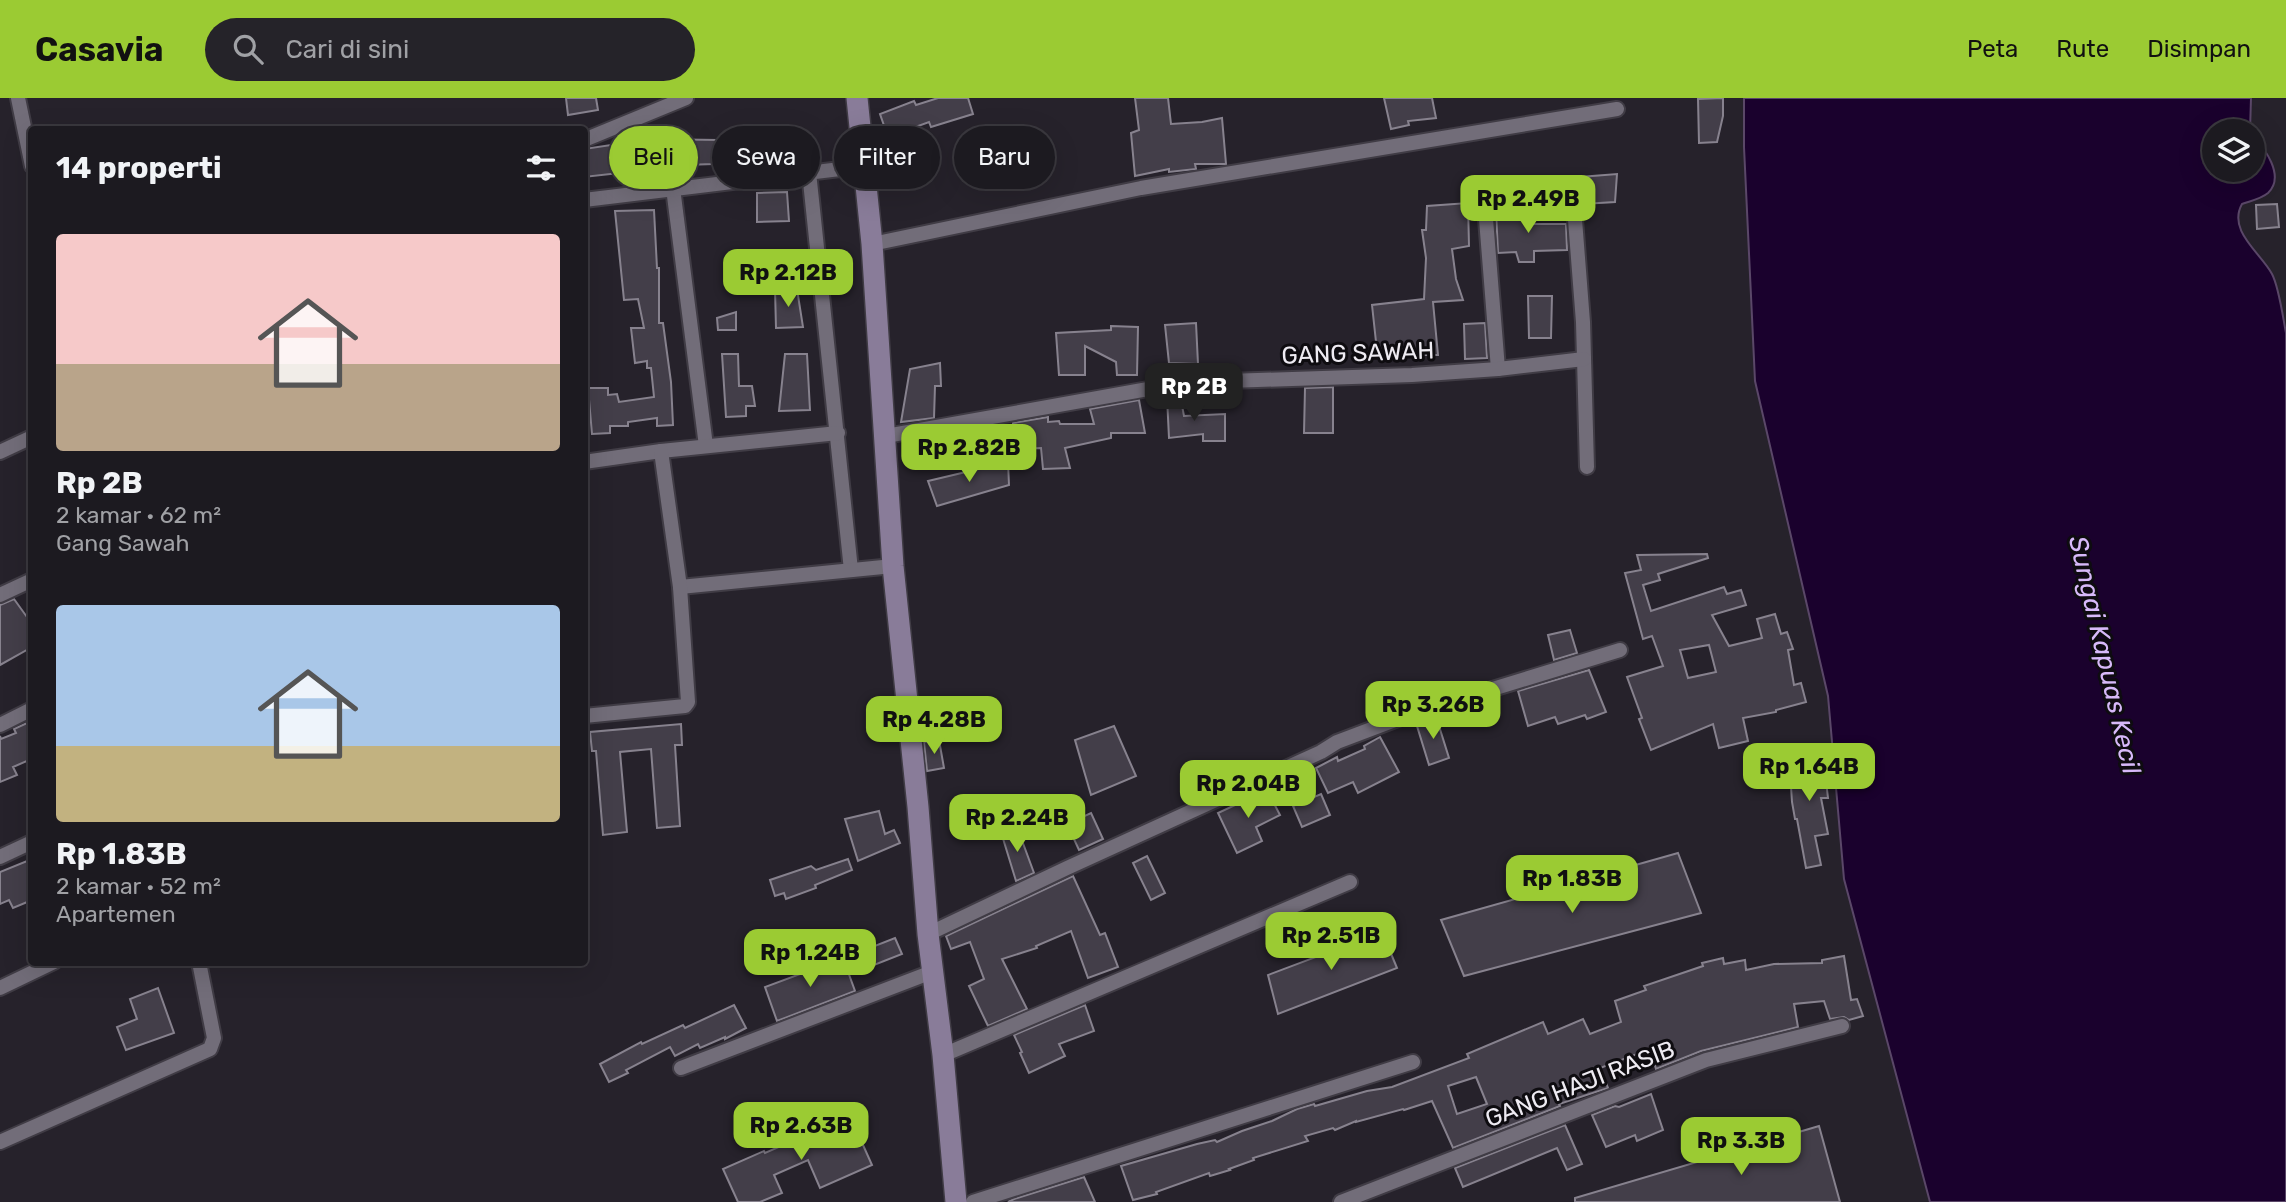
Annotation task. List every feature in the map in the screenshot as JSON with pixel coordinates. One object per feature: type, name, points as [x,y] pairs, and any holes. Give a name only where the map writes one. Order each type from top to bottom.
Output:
[{"type":"main road","points":[[857,98],[860,126]]},
{"type":"main road","points":[[866,189],[886,436],[893,566],[956,1202]]},
{"type":"street","points":[[19,98],[28,145]]},
{"type":"street","points":[[588,138],[686,98]]},
{"type":"street","points":[[872,244],[1141,188],[1617,109]]},
{"type":"street","points":[[588,199],[666,189]]},
{"type":"street","points":[[673,189],[706,446]]},
{"type":"street","points":[[811,189],[851,570]]},
{"type":"street","points":[[1573,194],[1583,321],[1587,467]]},
{"type":"street","points":[[1486,219],[1498,369]]},
{"type":"street","name":"GANG SAWAH","points":[[886,436],[1148,388],[1228,381],[1412,375],[1584,359]]},
{"type":"street","points":[[588,461],[661,451],[838,433]]},
{"type":"street","points":[[0,452],[28,439]]},
{"type":"street","points":[[588,716],[685,706],[688,702],[680,587],[661,451]]},
{"type":"street","points":[[680,587],[893,566]]},
{"type":"street","points":[[0,595],[28,582]]},
{"type":"street","points":[[928,934],[1321,752],[1337,742],[1411,714],[1620,650]]},
{"type":"street","points":[[0,725],[28,711]]},
{"type":"street","points":[[0,857],[28,844]]},
{"type":"street","points":[[943,1055],[1350,882]]},
{"type":"street","points":[[0,988],[46,966]]},
{"type":"street","points":[[0,1142],[210,1049],[214,1038],[200,966]]},
{"type":"street","points":[[681,1068],[932,972]]},
{"type":"street","name":"GANG HAJI RASIB","points":[[1341,1202],[1706,1060],[1842,1026]]},
{"type":"street","points":[[973,1202],[1413,1062]]},
{"type":"water","name":"Sungai Kapuas Kecil","points":[[1744,98],[2251,98],[2250,119],[2202,119],[2202,182],[2265,182],[2265,151],[2274,170],[2275,179],[2268,193],[2242,204],[2239,223],[2247,241],[2272,274],[2279,294],[2286,333],[2286,1202],[1930,1202],[1844,879],[1828,696],[1755,381]]},
{"type":"building","points":[[566,98],[596,98],[598,110],[568,115]]},
{"type":"building","points":[[938,98],[968,98],[973,114],[934,126],[931,126],[929,122],[918,126],[884,126],[880,114],[914,101],[916,105]]},
{"type":"building","points":[[1135,98],[1168,98],[1171,124],[1222,118],[1226,164],[1195,164],[1196,169],[1169,172],[1169,169],[1135,176],[1131,133],[1139,130]]},
{"type":"building","points":[[1384,98],[1432,98],[1436,118],[1408,121],[1409,125],[1391,129]]},
{"type":"building","points":[[1723,98],[1723,116],[1717,142],[1699,143],[1698,99]]},
{"type":"building","points":[[698,140],[712,140],[712,164],[698,165]]},
{"type":"building","points":[[609,145],[609,174],[588,177],[588,148]]},
{"type":"building","points":[[1617,174],[1615,202],[1583,204],[1580,177]]},
{"type":"building","points":[[787,192],[789,221],[757,222],[757,193]]},
{"type":"building","points":[[1468,203],[1469,246],[1452,249],[1456,279],[1463,300],[1433,302],[1438,355],[1413,355],[1412,348],[1377,351],[1372,305],[1424,299],[1426,258],[1422,230],[1426,230],[1427,206]]},
{"type":"building","points":[[2277,204],[2279,227],[2257,229],[2256,205]]},
{"type":"building","points":[[1532,209],[1532,224],[1566,224],[1567,250],[1534,251],[1534,262],[1519,262],[1516,252],[1498,253],[1496,211]]},
{"type":"building","points":[[654,210],[659,268],[659,323],[663,323],[671,382],[673,425],[657,426],[657,418],[628,422],[628,426],[610,426],[610,433],[592,434],[588,388],[608,388],[608,395],[617,394],[619,402],[654,397],[651,368],[647,368],[647,361],[635,363],[631,328],[644,328],[638,299],[624,300],[615,211]]},
{"type":"building","points":[[775,289],[797,289],[803,327],[776,328]]},
{"type":"building","points":[[1528,296],[1552,296],[1551,338],[1529,338]]},
{"type":"building","points":[[736,312],[736,330],[718,330],[717,318]]},
{"type":"building","points":[[1196,323],[1198,364],[1169,363],[1165,325]]},
{"type":"building","points":[[1485,323],[1487,358],[1465,359],[1464,324]]},
{"type":"building","points":[[1111,326],[1138,327],[1137,375],[1117,375],[1116,362],[1085,346],[1085,375],[1059,375],[1056,333],[1111,330]]},
{"type":"building","points":[[722,354],[738,354],[739,386],[752,386],[755,406],[746,406],[746,416],[726,417]]},
{"type":"building","points":[[785,354],[807,354],[810,410],[779,411]]},
{"type":"building","points":[[940,363],[941,386],[935,386],[934,418],[901,422],[910,369]]},
{"type":"building","points":[[1333,387],[1333,433],[1304,433],[1305,388]]},
{"type":"building","points":[[1180,395],[1184,416],[1225,414],[1225,441],[1203,441],[1203,434],[1169,438],[1167,397]]},
{"type":"building","points":[[1139,400],[1145,433],[1111,433],[1111,438],[1065,448],[1070,468],[1043,469],[1041,448],[1013,449],[1013,423],[1048,417],[1048,422],[1059,421],[1060,424],[1094,424],[1090,409]]},
{"type":"building","points":[[1008,462],[1009,485],[937,506],[928,481]]},
{"type":"building","points":[[1707,554],[1708,558],[1658,574],[1660,580],[1643,585],[1651,611],[1724,587],[1727,594],[1741,590],[1746,605],[1712,615],[1729,646],[1762,638],[1757,619],[1775,614],[1781,634],[1787,632],[1793,649],[1788,650],[1794,685],[1801,683],[1806,702],[1776,712],[1743,718],[1748,741],[1719,748],[1713,724],[1651,750],[1627,677],[1663,666],[1652,636],[1643,639],[1625,573],[1641,570],[1637,555]],"holes":[[[1709,645],[1716,672],[1688,678],[1680,650]]]},
{"type":"building","points":[[14,599],[28,618],[28,649],[0,665],[0,605]]},
{"type":"building","points":[[1570,630],[1577,653],[1554,660],[1548,635]]},
{"type":"building","points":[[1589,670],[1606,712],[1587,719],[1585,715],[1558,724],[1555,717],[1528,726],[1518,691]]},
{"type":"building","points":[[1423,689],[1427,699],[1413,703],[1409,693]]},
{"type":"building","points":[[1434,717],[1449,758],[1429,765],[1417,726],[1421,724],[1420,721]]},
{"type":"building","points":[[27,723],[28,725],[28,760],[13,767],[17,775],[0,782],[0,736],[1,739],[16,733],[14,729]]},
{"type":"building","points":[[681,724],[682,745],[675,745],[680,826],[657,828],[651,749],[620,752],[627,832],[603,835],[596,751],[592,751],[590,732]]},
{"type":"building","points":[[1114,726],[1136,776],[1091,795],[1075,740]]},
{"type":"building","points":[[1380,737],[1399,772],[1358,793],[1353,782],[1328,793],[1316,768],[1337,757],[1338,761],[1365,749],[1364,746]]},
{"type":"building","points":[[939,740],[944,768],[927,771],[924,742]]},
{"type":"building","points":[[1789,756],[1822,756],[1822,781],[1826,781],[1828,798],[1821,798],[1828,834],[1815,836],[1821,865],[1806,868],[1792,802]]},
{"type":"building","points":[[1267,790],[1280,815],[1256,827],[1262,841],[1237,853],[1218,813]]},
{"type":"building","points":[[1321,794],[1330,815],[1302,827],[1293,806]]},
{"type":"building","points":[[879,811],[885,834],[894,830],[900,843],[858,861],[845,819]]},
{"type":"building","points":[[1091,813],[1103,839],[1079,850],[1067,824]]},
{"type":"building","points":[[1017,827],[1034,873],[1016,881],[1001,832]]},
{"type":"building","points":[[1678,853],[1701,913],[1464,976],[1441,920]]},
{"type":"building","points":[[1147,856],[1165,893],[1151,900],[1133,863]]},
{"type":"building","points":[[848,859],[852,870],[786,899],[784,893],[775,896],[770,880],[811,866],[816,870]]},
{"type":"building","points":[[28,861],[28,902],[13,908],[9,900],[0,904],[0,872]]},
{"type":"building","points":[[1073,876],[1100,935],[1105,933],[1118,967],[1088,978],[1071,931],[1036,946],[1037,948],[1002,959],[1027,1009],[988,1026],[969,986],[984,979],[970,942],[951,949],[946,936]]},
{"type":"building","points":[[1382,932],[1397,968],[1278,1014],[1268,975]]},
{"type":"building","points":[[895,938],[902,954],[874,965],[867,949]]},
{"type":"building","points":[[1844,956],[1851,1000],[1857,999],[1863,1016],[1849,1020],[1844,1017],[1830,1019],[1824,1001],[1794,1004],[1798,1027],[1701,1051],[1656,1069],[1650,1049],[1600,1068],[1608,1088],[1559,1104],[1560,1106],[1453,1148],[1432,1101],[1356,1121],[1335,1130],[1333,1128],[1305,1136],[1308,1141],[1253,1158],[1254,1160],[1230,1170],[1210,1176],[1209,1173],[1156,1192],[1157,1194],[1133,1200],[1121,1166],[1197,1144],[1215,1140],[1217,1142],[1314,1104],[1315,1106],[1367,1091],[1392,1087],[1469,1058],[1467,1054],[1543,1022],[1548,1034],[1583,1019],[1590,1034],[1621,1022],[1615,1001],[1646,990],[1644,986],[1703,966],[1702,963],[1723,958],[1724,964],[1745,960],[1746,970],[1774,964],[1822,963],[1822,960]],"holes":[[[1476,1077],[1487,1104],[1457,1114],[1448,1086]]]},
{"type":"building","points":[[843,958],[855,991],[777,1021],[765,987]]},
{"type":"building","points":[[158,988],[174,1033],[126,1050],[117,1027],[137,1019],[130,999]]},
{"type":"building","points":[[734,1005],[746,1028],[700,1048],[698,1044],[675,1056],[670,1047],[609,1082],[600,1064],[641,1042],[642,1044],[683,1025],[685,1028]]},
{"type":"building","points":[[1085,1005],[1094,1031],[1059,1044],[1065,1056],[1029,1073],[1014,1035]]},
{"type":"building","points":[[1651,1094],[1663,1130],[1637,1141],[1635,1135],[1606,1147],[1592,1115]]},
{"type":"building","points":[[850,1116],[872,1165],[820,1188],[808,1160],[774,1175],[782,1193],[760,1202],[738,1202],[723,1169]]},
{"type":"building","points":[[1565,1125],[1582,1164],[1567,1170],[1557,1148],[1463,1187],[1455,1168]]},
{"type":"building","points":[[1819,1126],[1840,1202],[1575,1202],[1575,1198]]},
{"type":"building","points":[[1084,1177],[1095,1202],[1008,1202],[1014,1199]]}]
